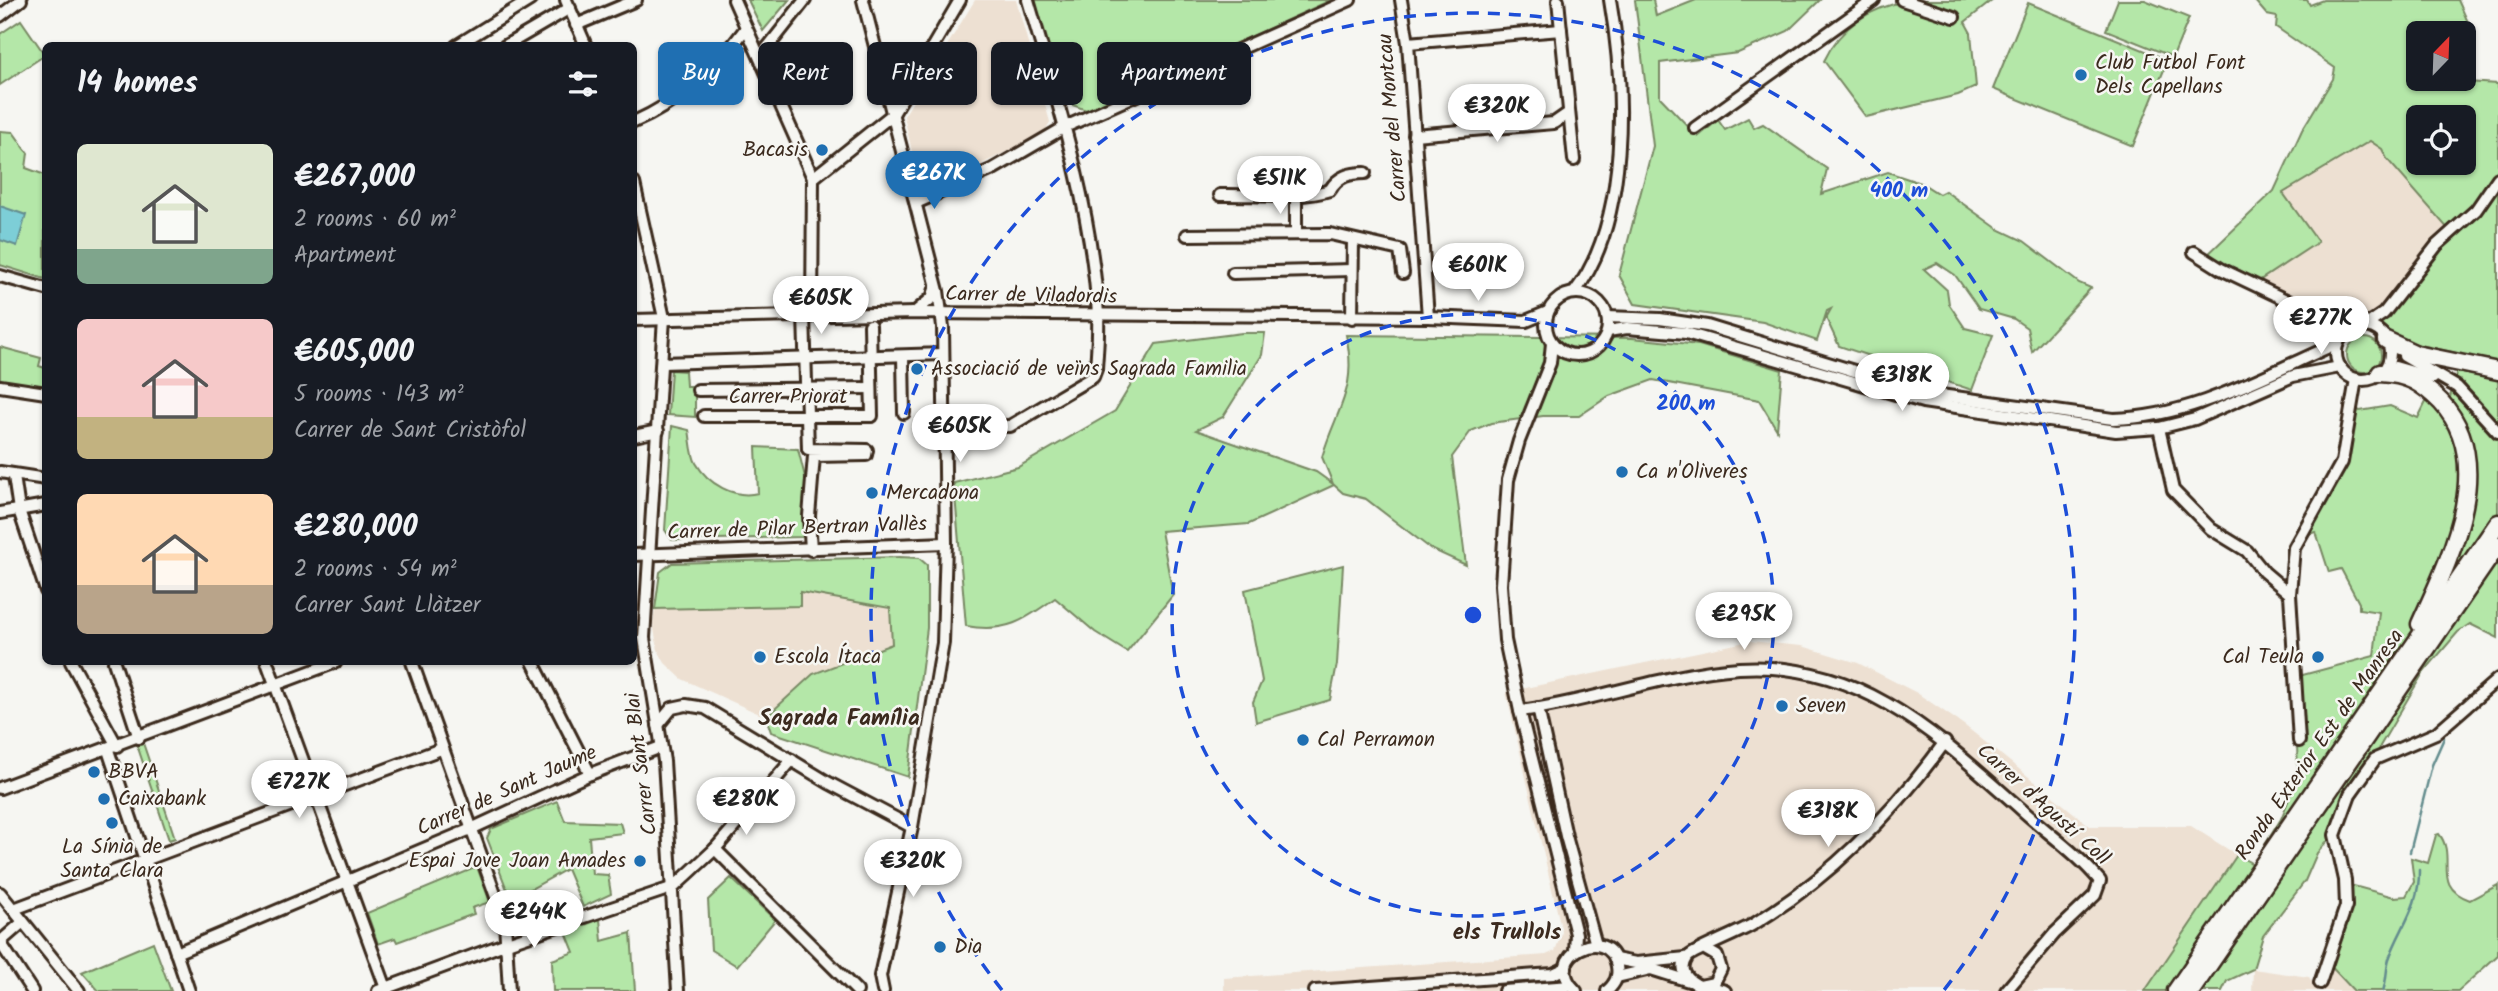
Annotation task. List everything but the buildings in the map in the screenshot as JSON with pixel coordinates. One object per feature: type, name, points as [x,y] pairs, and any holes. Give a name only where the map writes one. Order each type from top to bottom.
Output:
[{"type":"highway","points":[[2388,344],[2416,354],[2498,370]]},
{"type":"highway","points":[[2383,370],[2412,378],[2427,387],[2447,409],[2460,434],[2468,470],[2465,505],[2456,539],[2401,664]]},
{"type":"highway","name":"Ronda Exterior Est de Manresa","points":[[2176,991],[2498,523]]},
{"type":"highway","name":"Ronda Exterior Est de Manresa","points":[[2191,991],[2498,545]]},
{"type":"street","points":[[1,13],[21,0]]},
{"type":"street","points":[[462,42],[530,0]]},
{"type":"street","points":[[576,25],[636,0]]},
{"type":"street","points":[[734,0],[758,53]]},
{"type":"street","points":[[772,42],[805,0]]},
{"type":"street","points":[[863,0],[936,284],[942,314],[943,354],[946,543],[943,643],[912,827],[880,976],[884,991]]},
{"type":"street","points":[[813,178],[893,114],[961,0]]},
{"type":"street","points":[[944,426],[1010,426],[1093,377],[1098,316],[1086,228],[1065,127],[1028,0]]},
{"type":"street","points":[[916,203],[993,169],[1065,127],[1350,0]]},
{"type":"street","name":"Carrer del Montcau","points":[[1401,0],[1408,43],[1428,317]]},
{"type":"street","points":[[1558,0],[1567,114],[1574,160]]},
{"type":"street","points":[[1526,321],[1548,312],[1559,299],[1574,293],[1590,271],[1607,223],[1619,145],[1621,95],[1610,0]]},
{"type":"street","points":[[1695,128],[1874,0]]},
{"type":"street","points":[[1902,0],[1954,18]]},
{"type":"street","points":[[511,42],[568,4],[584,42]]},
{"type":"street","points":[[637,120],[682,95],[727,55],[746,28]]},
{"type":"street","points":[[1408,43],[1561,30]]},
{"type":"street","points":[[781,105],[813,178],[805,359],[808,449],[867,450],[866,455],[814,456],[809,516],[810,550]]},
{"type":"street","points":[[1414,135],[1554,123],[1567,114]]},
{"type":"street","points":[[1220,195],[1279,193],[1296,197],[1330,190],[1349,173],[1365,173]]},
{"type":"street","points":[[1607,317],[1660,319],[1707,326],[1926,393],[2113,418],[2141,418],[2190,406],[2338,342],[2349,330],[2365,326],[2385,313],[2437,245],[2476,210],[2498,178]]},
{"type":"street","name":"Carrer Sant Blai","points":[[637,196],[664,318],[645,633],[661,747],[674,887],[678,991]]},
{"type":"street","points":[[1296,197],[1296,234]]},
{"type":"street","points":[[1187,235],[1330,234],[1400,250],[1403,273]]},
{"type":"street","points":[[1352,318],[1353,240]]},
{"type":"street","points":[[2194,252],[2221,269],[2349,330]]},
{"type":"street","points":[[1233,274],[1352,270]]},
{"type":"street","points":[[1550,363],[1567,354],[1591,352],[1603,341],[1608,331],[1607,317],[1595,299],[1590,271]]},
{"type":"street","points":[[0,276],[42,288]]},
{"type":"street","points":[[914,313],[932,298],[936,284]]},
{"type":"street","points":[[1574,293],[1595,299]]},
{"type":"street","points":[[1315,991],[1545,974],[1566,968],[1575,951],[1576,934],[1523,724],[1505,640],[1502,599],[1504,513],[1519,441],[1550,363],[1548,312]]},
{"type":"street","name":"Carrer de Viladordis","points":[[637,320],[914,313],[1428,317],[1526,321]]},
{"type":"street","points":[[1526,321],[1567,354]]},
{"type":"street","points":[[698,390],[871,388],[870,326]]},
{"type":"street","points":[[2365,326],[2377,330],[2388,344],[2448,380],[2498,432]]},
{"type":"street","points":[[1608,331],[1627,328],[1686,333],[1923,402],[1964,411],[2116,431],[2159,428],[2195,419],[2293,376],[2340,367]]},
{"type":"street","points":[[2338,342],[2336,355],[2340,367],[2357,379],[2369,379],[2383,370],[2421,372],[2463,394]]},
{"type":"street","points":[[2383,370],[2388,344]]},
{"type":"street","points":[[662,363],[943,354]]},
{"type":"street","points":[[903,356],[904,413]]},
{"type":"street","points":[[2299,741],[2290,594],[2294,548],[2342,462],[2357,379]]},
{"type":"street","points":[[0,386],[42,392]]},
{"type":"street","name":"Carrer Priorat","points":[[704,416],[872,416],[871,388]]},
{"type":"street","points":[[2159,428],[2173,490],[2211,529],[2246,551],[2264,572],[2290,594]]},
{"type":"street","points":[[637,435],[658,431]]},
{"type":"street","points":[[0,472],[42,478]]},
{"type":"street","points":[[14,475],[19,510],[42,579]]},
{"type":"street","points":[[0,513],[42,506]]},
{"type":"street","name":"Carrer de Pilar Bertran Vallès","points":[[637,555],[946,543]]},
{"type":"street","points":[[72,665],[112,748],[189,991]]},
{"type":"street","points":[[115,665],[139,737]]},
{"type":"street","points":[[268,665],[318,796],[384,990],[507,943],[674,887],[715,849],[792,760]]},
{"type":"street","points":[[0,789],[327,665]]},
{"type":"street","points":[[413,665],[505,922],[509,991]]},
{"type":"street","points":[[535,665],[590,774]]},
{"type":"street","points":[[1520,710],[1737,668],[1788,669],[1814,674],[1864,691],[1914,718],[1945,742],[1902,799],[1854,849],[1759,922],[1705,949],[1695,950],[1686,958],[1636,963],[1615,959]]},
{"type":"street","points":[[2320,983],[2346,906],[2345,880],[2335,835],[2350,794],[2375,759],[2436,733],[2498,679]]},
{"type":"street","points":[[658,725],[672,708],[685,705],[705,708],[912,827]]},
{"type":"street","points":[[1538,708],[1592,945]]},
{"type":"street","name":"Carrer d'Agustí Coll","points":[[1945,742],[2100,881],[2095,895],[2055,933],[2006,991]]},
{"type":"street","name":"Carrer de Sant Jaume","points":[[176,953],[471,829],[590,774],[661,747]]},
{"type":"street","points":[[14,909],[441,749]]},
{"type":"street","points":[[715,849],[857,991]]},
{"type":"street","points":[[0,893],[79,991]]},
{"type":"street","points":[[23,922],[0,942],[32,991]]},
{"type":"street","points":[[1576,934],[1592,945],[1607,950],[1615,959],[1617,977],[1608,991]]},
{"type":"street","points":[[1575,951],[1592,945]]},
{"type":"street","points":[[1705,949],[1717,956],[1721,969],[1717,979],[1708,986]]},
{"type":"street","points":[[1686,958],[1684,973],[1689,981]]},
{"type":"street","points":[[1504,991],[1574,988],[1566,968]]},
{"type":"street","points":[[1617,977],[1651,969],[1700,986],[1725,991]]},
{"type":"shaded area","points":[[975,0],[1016,0],[1028,42],[991,42],[991,105],[1045,105],[1050,122],[1043,134],[935,187],[918,179],[904,116],[911,105],[977,105],[977,42],[949,42]]},
{"type":"shaded area","points":[[2370,141],[2382,149],[2387,159],[2450,231],[2384,313],[2380,324],[2361,317],[2332,321],[2254,284],[2318,242],[2283,193]]},
{"type":"shaded area","name":"Escola Ítaca","points":[[799,592],[890,608],[893,644],[813,674],[766,717],[682,679],[665,663],[658,650],[653,624],[655,609],[800,606]]},
{"type":"shaded area","points":[[1750,641],[1802,646],[1858,663],[1917,693],[1964,725],[2090,826],[2191,826],[2237,855],[2145,991],[1224,991],[1224,978],[1546,955],[1555,951],[1562,932],[1506,692]]},
{"type":"shaded area","points":[[2323,958],[2354,991],[2252,991],[2253,969],[2309,977],[2313,983]]},
{"type":"green space","points":[[748,0],[789,0],[763,31]]},
{"type":"green space","points":[[1034,0],[1331,0],[1239,42],[1097,42],[1097,105],[1100,105],[1089,111],[1072,105],[1083,105],[1083,42],[1046,42]]},
{"type":"green space","points":[[1635,0],[1653,0],[1656,16],[1696,0],[1820,0],[1788,31],[1738,53],[1660,63],[1660,97],[1698,137],[1718,120],[1725,130],[1748,118],[1754,128],[1763,124],[1827,169],[1821,194],[1888,172],[1923,184],[1939,194],[1945,191],[1998,229],[2024,241],[2079,283],[2091,288],[2032,352],[2027,328],[2014,319],[1979,309],[1955,275],[1937,263],[1924,269],[1947,290],[1949,304],[1965,328],[1993,335],[1972,390],[1839,346],[1826,318],[1831,309],[1827,311],[1817,341],[1763,322],[1635,304],[1619,275],[1653,146]]},
{"type":"green space","points":[[1902,0],[1993,0],[1965,22],[1971,33],[1976,87],[1958,95],[1866,117],[1824,61],[1839,38],[1858,20],[1881,8],[1908,1]]},
{"type":"green space","points":[[2118,0],[2145,0],[2189,18],[2173,57],[2106,30]]},
{"type":"green space","points":[[2254,0],[2307,0],[2310,5],[2323,0],[2458,0],[2468,21],[2406,21],[2406,91],[2476,91],[2476,83],[2498,84],[2498,638],[2470,624],[2458,632],[2423,673],[2380,746],[2376,767],[2351,805],[2341,827],[2317,853],[2305,881],[2263,936],[2253,969],[2227,981],[2222,991],[2145,991],[2237,855],[2253,864],[2281,819],[2298,776],[2295,677],[2374,656],[2379,612],[2359,609],[2359,603],[2341,569],[2329,572],[2316,532],[2300,536],[2338,471],[2352,407],[2360,411],[2390,406],[2418,418],[2431,392],[2447,409],[2461,354],[2389,338],[2380,324],[2384,313],[2450,231],[2387,159],[2382,149],[2370,141],[2283,193],[2318,242],[2254,284],[2203,259],[2274,191],[2302,130],[2333,79],[2335,68],[2276,27],[2277,17],[2267,15]]},
{"type":"green space","name":"Club Futbol Font Dels Capellans","points":[[2028,3],[2168,60],[2133,146],[1993,89]]},
{"type":"green space","points":[[21,20],[42,51],[42,57],[0,85],[0,34]]},
{"type":"green space","points":[[0,131],[13,132],[28,153],[26,168],[42,174],[42,278],[0,265]]},
{"type":"green space","points":[[1242,333],[1265,333],[1262,355],[1223,417],[1196,430],[1316,472],[1333,484],[1322,457],[1348,385],[1349,354],[1346,335],[1632,338],[1699,345],[1782,370],[1777,430],[1759,400],[1653,380],[1609,396],[1579,416],[1543,416],[1491,423],[1471,431],[1452,457],[1466,565],[1431,549],[1366,499],[1343,493],[1334,485],[1249,524],[1161,531],[1173,595],[1127,652],[1095,632],[1055,598],[1014,623],[992,628],[966,626],[954,483],[1018,467],[1115,411],[1156,344]]},
{"type":"green space","points":[[2364,338],[2376,343],[2381,355],[2376,367],[2364,372],[2352,367],[2347,355],[2352,343]]},
{"type":"green space","points":[[0,347],[41,358],[39,366],[42,367],[42,386],[0,380]]},
{"type":"green space","points":[[671,370],[685,371],[686,386],[695,386],[695,417],[668,415]]},
{"type":"green space","points":[[672,426],[689,430],[694,459],[707,477],[722,488],[740,494],[758,493],[756,447],[798,449],[806,481],[803,537],[672,540],[665,530]]},
{"type":"green space","points":[[919,558],[927,565],[927,628],[908,777],[771,732],[766,717],[813,674],[892,644],[890,608],[800,592],[800,606],[655,609],[660,572],[672,563]]},
{"type":"green space","points":[[1343,565],[1337,664],[1330,700],[1256,722],[1253,702],[1262,681],[1245,590]]},
{"type":"green space","points":[[142,740],[175,838],[169,840],[136,742]]},
{"type":"green space","points":[[557,801],[565,821],[620,823],[623,833],[589,837],[592,874],[608,875],[611,894],[583,907],[567,869],[511,900],[487,838],[491,829]]},
{"type":"green space","points":[[2439,834],[2446,852],[2448,879],[2458,894],[2470,900],[2498,885],[2498,955],[2458,991],[2354,991],[2323,958],[2343,893],[2354,886],[2394,897],[2406,896],[2414,882],[2411,858],[2428,863],[2436,835]]},
{"type":"green space","points":[[477,867],[490,902],[472,908],[474,914],[397,942],[395,938],[378,944],[367,913]]},
{"type":"green space","points":[[731,878],[775,920],[737,966],[711,950],[708,900]]},
{"type":"green space","points":[[600,919],[602,941],[631,933],[635,991],[553,991],[552,960],[574,952],[566,932]]},
{"type":"green space","points":[[153,942],[171,991],[99,991],[82,972]]},
{"type":"water","points":[[0,206],[26,215],[17,246],[0,240]]},
{"type":"waterway","points":[[2410,852],[2432,765],[2444,738]]},
{"type":"waterway","points":[[2383,991],[2389,959],[2413,906],[2419,870]]},
{"type":"place","name":"Club Futbol Font Dels Capellans","points":[[2081,75]]},
{"type":"place","name":"Bacasis","points":[[822,150]]},
{"type":"place","name":"Associació de veïns Sagrada Familia","points":[[917,369]]},
{"type":"place","name":"Ca n'Oliveres","points":[[1622,472]]},
{"type":"place","name":"Mercadona","points":[[872,493]]},
{"type":"place","name":"Escola Ítaca","points":[[760,657]]},
{"type":"place","name":"Cal Teula","points":[[2318,657]]},
{"type":"place","name":"Seven","points":[[1782,706]]},
{"type":"place","name":"Cal Perramon","points":[[1303,740]]},
{"type":"place","name":"BBVA","points":[[94,772]]},
{"type":"place","name":"Caixabank","points":[[104,799]]},
{"type":"place","name":"La Sínia de Santa Clara","points":[[112,823]]},
{"type":"place","name":"Espai Jove Joan Amades","points":[[640,861]]},
{"type":"place","name":"Dia","points":[[940,947]]},
{"type":"district","name":"Sagrada Família","points":[[839,719]]},
{"type":"district","name":"els Trullols","points":[[1507,933]]}]
